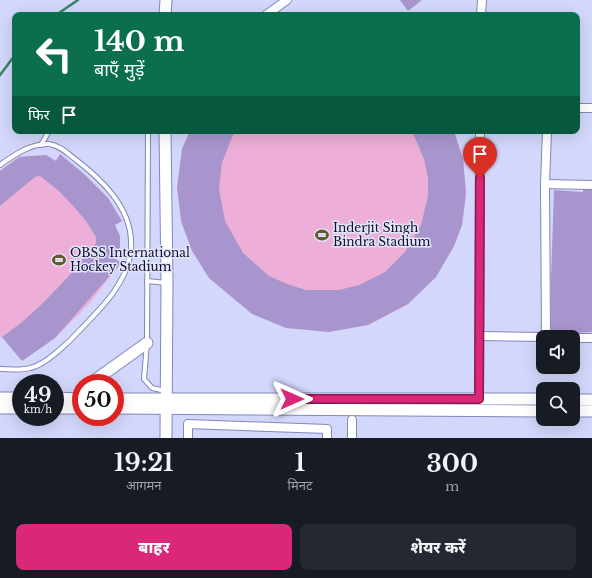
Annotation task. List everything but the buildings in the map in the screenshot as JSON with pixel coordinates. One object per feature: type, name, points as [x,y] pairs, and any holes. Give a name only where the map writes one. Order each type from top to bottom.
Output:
[{"type":"main road","points":[[166,0],[166,12]]},
{"type":"main road","points":[[165,134],[166,438]]},
{"type":"main road","points":[[104,374],[147,343]]},
{"type":"main road","points":[[64,398],[69,398],[72,396]]},
{"type":"main road","points":[[0,398],[12,398]]},
{"type":"main road","points":[[124,399],[536,400]]},
{"type":"main road","points":[[124,406],[166,399],[536,411]]},
{"type":"main road","points":[[580,400],[592,400]]},
{"type":"main road","points":[[0,408],[12,408]]},
{"type":"main road","points":[[580,411],[592,411]]},
{"type":"street","points":[[270,12],[287,0]]},
{"type":"street","points":[[481,12],[482,0]]},
{"type":"street","points":[[580,108],[592,108]]},
{"type":"street","points":[[479,399],[480,134]]},
{"type":"street","points":[[544,330],[547,134]]},
{"type":"street","points":[[545,184],[592,185]]},
{"type":"street","points":[[479,336],[536,337]]},
{"type":"street","points":[[580,338],[592,338]]},
{"type":"street","points":[[352,420],[352,438]]},
{"type":"street","points":[[188,438],[188,424],[327,429],[327,438]]},
{"type":"lane","points":[[41,145],[47,134]]},
{"type":"lane","points":[[148,134],[147,343],[144,379],[152,388],[166,399]]},
{"type":"lane","points":[[0,165],[12,156],[32,146],[50,144],[61,148],[100,181],[114,197],[123,212],[130,230],[131,255],[126,272],[118,287],[73,337],[48,358],[32,368],[19,370],[0,369]]},
{"type":"lane","points":[[147,281],[166,283]]},
{"type":"shaded area","name":"Inderjit Singh Bindra Stadium","points":[[189,134],[455,134],[463,159],[466,193],[462,225],[454,246],[436,277],[408,304],[368,325],[286,328],[182,149]]},
{"type":"shaded area","name":"OBSS International Hockey Stadium","points":[[60,154],[84,174],[108,198],[122,221],[115,225],[114,258],[121,263],[88,305],[55,338],[22,361],[2,337],[0,338],[0,171],[19,157],[46,155],[55,161]]},
{"type":"waterway","points":[[60,12],[78,0]]},
{"type":"waterway","points":[[0,75],[12,59]]},
{"type":"place","name":"Inderjit Singh Bindra Stadium","points":[[322,235]]},
{"type":"place","name":"OBSS International Hockey Stadium","points":[[59,260]]},
{"type":"route","points":[[292,399],[479,399],[480,178]]}]
